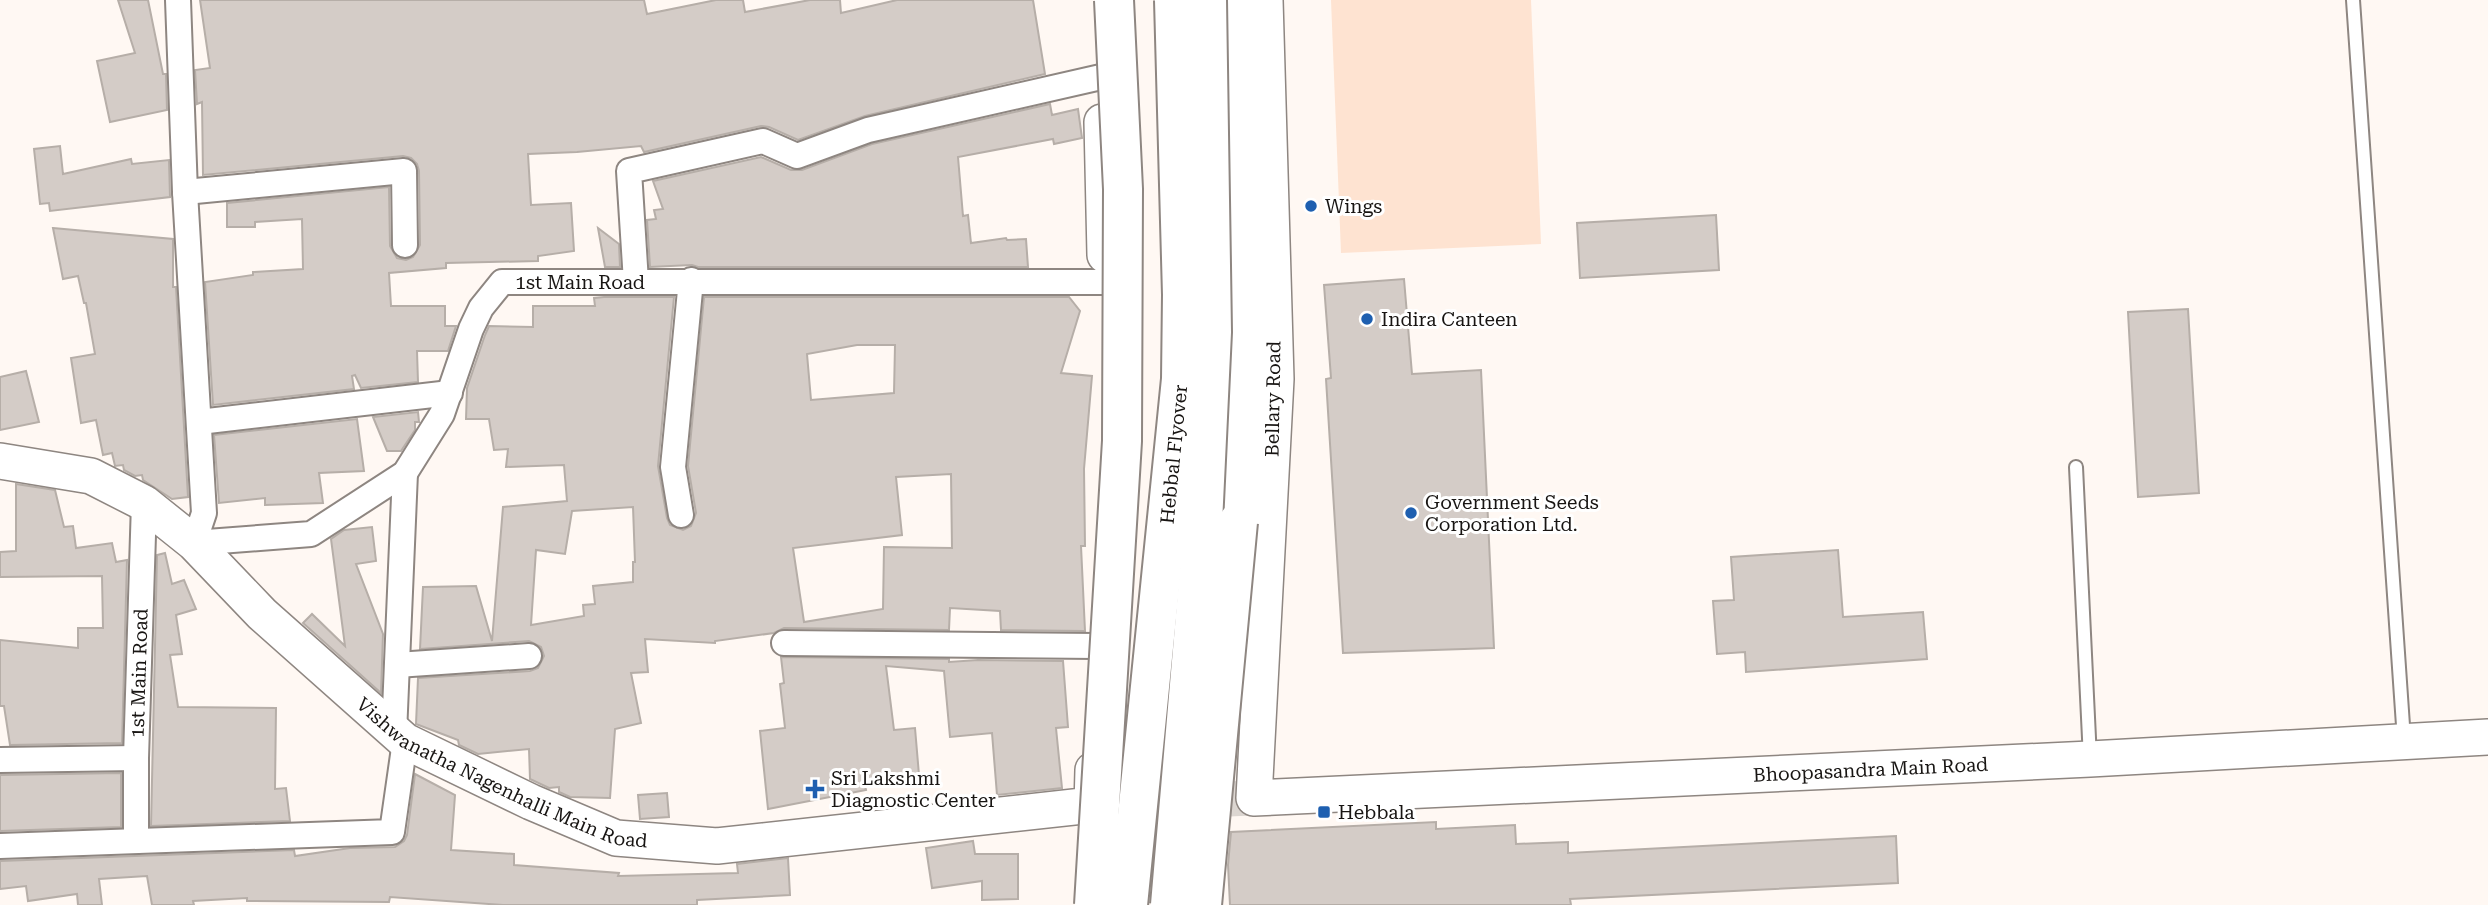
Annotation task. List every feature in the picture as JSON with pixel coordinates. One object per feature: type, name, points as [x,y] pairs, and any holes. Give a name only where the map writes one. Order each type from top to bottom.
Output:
[{"type":"highway","points":[[1094,905],[1122,441],[1123,189],[1114,0]]},
{"type":"highway","name":"Hebbal Flyover","points":[[1128,905],[1181,379],[1182,295],[1174,0]]},
{"type":"highway","name":"Hebbal Flyover","points":[[1170,905],[1203,523],[1211,346],[1207,0]]},
{"type":"highway","points":[[1202,905],[1248,386],[1242,0]]},
{"type":"street","points":[[178,0],[185,192],[204,513],[194,543]]},
{"type":"street","points":[[784,643],[1097,646],[1105,442],[1105,282],[1097,0]]},
{"type":"street","name":"Bellary Road","points":[[1254,798],[1276,379],[1265,0]]},
{"type":"street","points":[[636,282],[629,170],[763,141],[797,156],[869,131],[1101,77]]},
{"type":"street","points":[[185,192],[404,171],[405,245]]},
{"type":"street","points":[[681,515],[673,467],[691,280]]},
{"type":"street","name":"1st Main Road","points":[[194,543],[311,534],[404,473],[442,414],[471,329],[481,308],[502,282],[1105,282]]},
{"type":"street","points":[[199,422],[450,393]]},
{"type":"street","name":"Vishwanatha Nagenhalli Main Road","points":[[0,461],[91,476],[144,503],[194,543],[262,614],[400,738],[531,802],[616,838],[717,846],[1092,805],[1097,646]]},
{"type":"street","points":[[0,846],[392,832],[400,738],[397,665],[404,473]]},
{"type":"street","name":"1st Main Road","points":[[136,841],[144,503]]},
{"type":"street","points":[[397,665],[530,656]]},
{"type":"street","name":"Bhoopasandra Main Road","points":[[1254,798],[2090,759],[2488,737]]},
{"type":"street","points":[[0,760],[136,758]]},
{"type":"lane","points":[[2353,0],[2404,741]]},
{"type":"lane","points":[[2076,467],[2090,759]]},
{"type":"shaded area","points":[[1331,0],[1531,0],[1541,244],[1341,253]]},
{"type":"building","points":[[118,0],[148,0],[163,74],[166,74],[167,110],[110,122],[97,61],[135,53]]},
{"type":"building","points":[[200,0],[644,0],[647,14],[716,0],[743,0],[745,12],[810,0],[840,0],[841,13],[897,0],[1033,0],[1045,74],[865,116],[798,140],[761,126],[644,152],[641,146],[528,154],[531,205],[571,203],[574,251],[538,256],[538,261],[446,263],[446,268],[389,273],[391,306],[445,306],[445,326],[456,326],[448,351],[417,351],[418,382],[361,388],[355,375],[352,376],[354,389],[213,405],[205,282],[253,275],[253,272],[303,269],[302,219],[255,222],[255,227],[227,227],[227,203],[389,187],[390,246],[397,258],[406,260],[413,257],[420,245],[419,171],[411,158],[403,156],[203,175],[202,102],[197,104],[195,70],[210,68]]},
{"type":"building","points":[[1050,104],[1052,115],[1078,109],[1082,138],[1054,144],[1053,139],[958,157],[963,216],[968,215],[971,243],[1006,238],[1026,239],[1028,267],[650,267],[647,220],[656,219],[654,210],[663,209],[653,181],[761,157],[791,170],[802,170],[872,144]]},
{"type":"building","points":[[60,146],[63,174],[131,159],[132,164],[169,160],[170,197],[50,211],[49,203],[40,204],[34,149]]},
{"type":"building","points":[[1716,215],[1719,270],[1580,278],[1577,223]]},
{"type":"building","points":[[53,228],[173,239],[173,287],[176,287],[188,497],[172,499],[143,480],[142,475],[135,476],[124,470],[123,465],[115,466],[112,453],[103,455],[96,420],[81,423],[71,358],[95,354],[78,276],[63,279]]},
{"type":"building","points":[[598,228],[619,244],[620,267],[605,267]]},
{"type":"building","name":"Government Seeds Corporation Ltd.","points":[[1404,279],[1412,374],[1481,370],[1494,648],[1343,653],[1326,379],[1331,378],[1324,285]]},
{"type":"building","points":[[674,297],[658,466],[667,518],[670,525],[683,530],[691,526],[696,513],[688,466],[704,297],[1069,297],[1080,311],[1061,373],[1092,376],[1084,469],[1085,546],[1081,546],[1085,631],[1001,630],[1000,611],[950,608],[949,630],[784,628],[774,633],[715,643],[645,639],[648,672],[631,673],[641,723],[615,729],[610,798],[570,797],[559,792],[559,787],[549,788],[530,779],[529,749],[478,754],[459,745],[458,740],[416,724],[418,678],[530,671],[538,668],[544,656],[541,647],[529,641],[420,649],[423,587],[476,586],[492,641],[503,507],[567,501],[564,465],[506,467],[508,449],[494,450],[489,419],[466,419],[467,388],[489,326],[533,327],[533,306],[595,306],[594,298]],"holes":[[[857,345],[895,345],[894,393],[811,400],[807,354]],[[951,474],[952,548],[884,547],[883,609],[804,622],[793,548],[902,535],[896,477]],[[633,507],[633,582],[593,586],[595,604],[583,605],[584,616],[531,625],[536,550],[565,554],[572,511]]]},
{"type":"building","points":[[2188,309],[2199,493],[2138,497],[2128,312]]},
{"type":"building","points":[[26,371],[39,422],[0,430],[0,377]]},
{"type":"building","points":[[418,412],[419,422],[415,422],[415,430],[401,451],[387,451],[373,417]]},
{"type":"building","points":[[357,419],[364,471],[319,473],[323,503],[265,505],[265,498],[219,503],[214,435]]},
{"type":"building","points":[[16,484],[55,490],[64,527],[73,526],[76,548],[112,543],[116,562],[127,560],[122,743],[10,745],[4,706],[0,706],[0,640],[78,648],[78,628],[103,628],[102,576],[0,577],[0,552],[16,551]]},
{"type":"building","points":[[372,527],[376,561],[356,564],[383,634],[381,693],[303,623],[312,614],[345,646],[331,539],[344,530]]},
{"type":"building","points":[[1838,550],[1843,617],[1923,612],[1927,659],[1746,672],[1745,652],[1717,654],[1713,601],[1734,600],[1731,557]]},
{"type":"building","points":[[165,553],[172,584],[184,580],[196,609],[176,615],[182,654],[170,655],[178,707],[276,708],[275,789],[286,788],[290,821],[151,826],[157,555]]},
{"type":"building","points":[[781,657],[949,659],[949,662],[1063,661],[1068,727],[1056,728],[1062,788],[997,795],[992,733],[950,737],[944,671],[886,666],[894,730],[915,728],[919,775],[864,781],[866,790],[768,809],[760,731],[785,728],[780,684],[784,683]]},
{"type":"building","points":[[121,773],[121,827],[0,831],[0,775]]},
{"type":"building","points":[[415,774],[455,795],[451,850],[514,854],[514,865],[619,873],[618,876],[738,873],[737,864],[788,858],[790,895],[697,900],[697,905],[503,905],[390,897],[389,902],[247,901],[247,898],[193,901],[194,905],[152,905],[147,876],[99,879],[102,905],[78,905],[77,894],[28,901],[26,886],[0,889],[0,861],[294,850],[295,856],[350,848],[395,847],[404,841],[407,835]]},
{"type":"building","points":[[667,793],[669,817],[640,819],[638,795]]},
{"type":"building","points":[[1436,822],[1436,829],[1515,825],[1516,844],[1568,842],[1568,853],[1896,836],[1898,883],[1570,899],[1571,905],[1230,905],[1228,865],[1231,832]]},
{"type":"building","points":[[973,841],[975,854],[1018,854],[1018,899],[982,900],[982,881],[932,888],[926,848]]},
{"type":"tunnel","points":[[1111,804],[1254,798]]},
{"type":"place","name":"Wings","points":[[1311,206]]},
{"type":"place","name":"Indira Canteen","points":[[1367,319]]},
{"type":"place","name":"Government Seeds Corporation Ltd.","points":[[1411,513]]},
{"type":"place","name":"Sri Lakshmi Diagnostic Center","points":[[815,789]]},
{"type":"place","name":"Hebbala","points":[[1324,812]]}]
